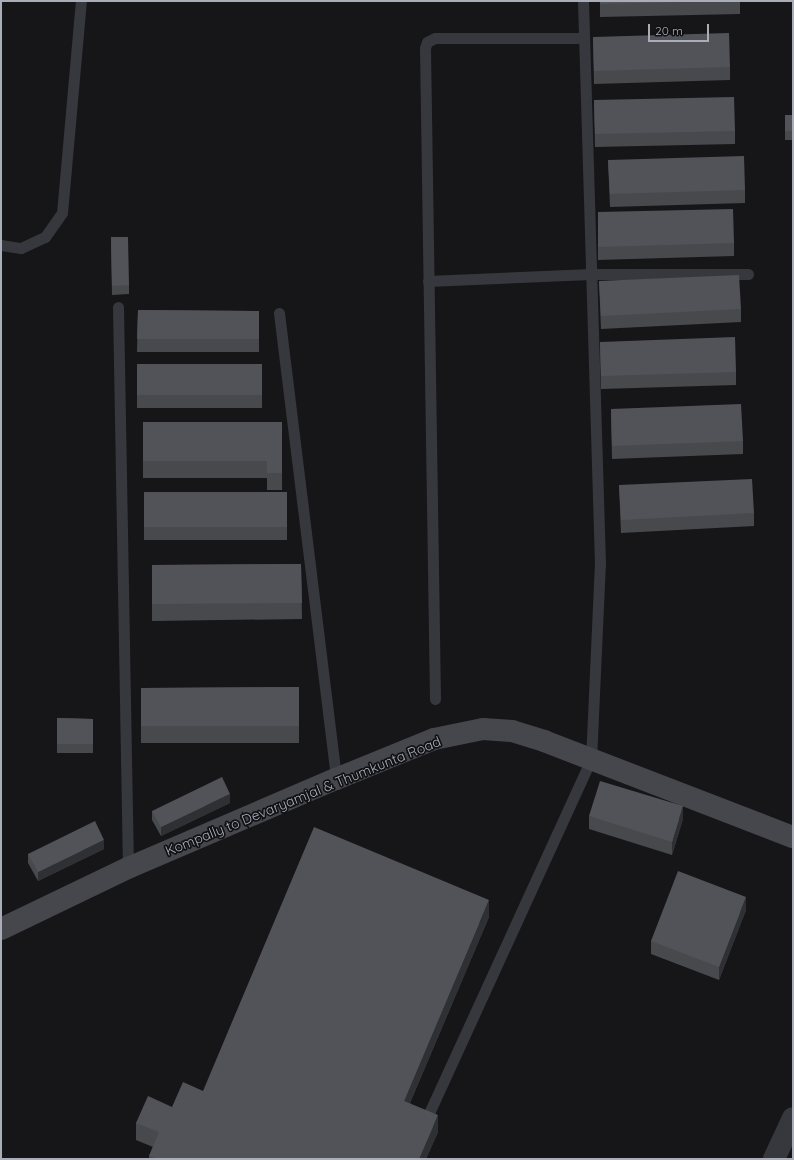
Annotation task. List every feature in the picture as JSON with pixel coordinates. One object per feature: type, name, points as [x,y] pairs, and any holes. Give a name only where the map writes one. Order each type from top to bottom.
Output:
[{"type":"main road","name":"Kompally to Devaryamjal & Thumkunta Road","points":[[1,929],[128,868],[336,779],[434,739],[483,729],[512,730],[793,838]]},
{"type":"street","points":[[774,1159],[793,1118]]},
{"type":"lane","points":[[1,245],[21,248],[45,237],[62,213],[81,1]]},
{"type":"lane","points":[[430,1111],[590,760],[600,564],[583,1]]},
{"type":"lane","points":[[435,698],[425,48],[427,42],[435,38],[584,38]]},
{"type":"lane","points":[[428,281],[591,274],[748,274]]},
{"type":"lane","points":[[118,307],[128,868]]},
{"type":"lane","points":[[279,313],[336,779]]},
{"type":"building","points":[[600,1],[724,1],[600,4]]},
{"type":"building","points":[[729,33],[730,67],[594,71],[593,37]]},
{"type":"building","points":[[734,97],[735,131],[595,134],[594,100]]},
{"type":"building","points":[[785,115],[793,115],[793,131],[785,131]]},
{"type":"building","points":[[744,156],[745,190],[610,194],[608,160]]},
{"type":"building","points":[[733,209],[734,243],[598,247],[598,212]]},
{"type":"building","points":[[111,237],[128,237],[129,285],[112,286]]},
{"type":"building","points":[[739,275],[741,309],[601,316],[599,281]]},
{"type":"building","points":[[138,310],[259,311],[259,339],[137,339]]},
{"type":"building","points":[[735,337],[736,372],[601,376],[600,342]]},
{"type":"building","points":[[137,364],[262,364],[262,395],[137,395]]},
{"type":"building","points":[[741,404],[743,441],[612,446],[611,409]]},
{"type":"building","points":[[143,422],[282,422],[282,473],[267,473],[267,461],[143,461]]},
{"type":"building","points":[[752,479],[754,513],[621,520],[619,485]]},
{"type":"building","points":[[144,492],[287,492],[287,527],[144,527]]},
{"type":"building","points":[[301,564],[302,603],[152,604],[152,565]]},
{"type":"building","points":[[299,687],[299,726],[141,726],[141,688]]},
{"type":"building","points":[[57,718],[93,719],[93,744],[57,744]]},
{"type":"building","points":[[222,777],[230,794],[161,827],[152,811]]},
{"type":"building","points":[[600,781],[683,806],[672,842],[589,816]]},
{"type":"building","points":[[95,821],[104,840],[38,872],[28,854]]},
{"type":"building","points":[[314,827],[489,900],[404,1101],[438,1115],[419,1159],[158,1159],[149,1156],[159,1132],[136,1123],[148,1096],[172,1107],[183,1082],[203,1091]]},
{"type":"building","points":[[678,871],[746,897],[719,967],[651,941]]}]
